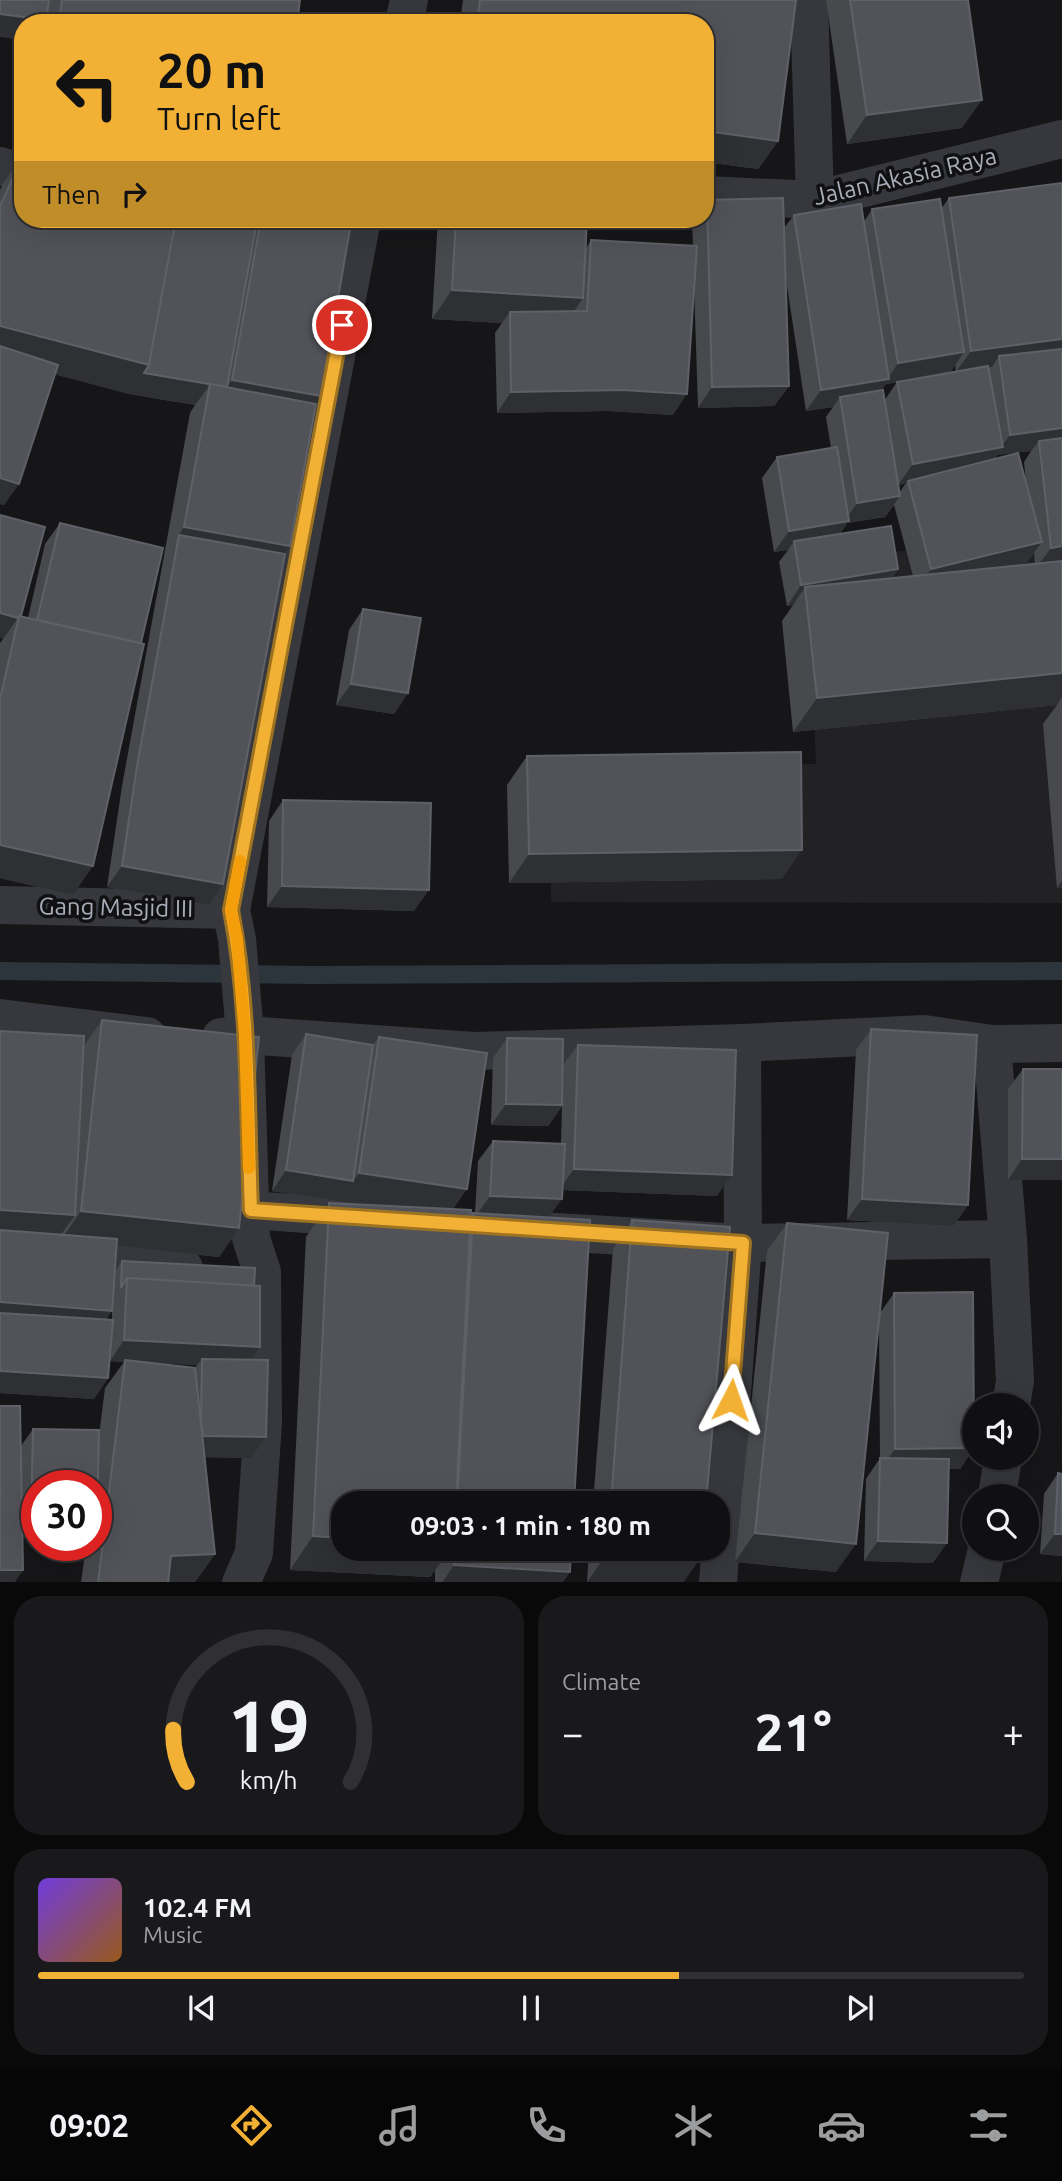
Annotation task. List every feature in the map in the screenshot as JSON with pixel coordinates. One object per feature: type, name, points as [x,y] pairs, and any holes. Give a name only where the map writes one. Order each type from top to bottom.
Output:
[{"type":"street","points":[[809,0],[815,200]]},
{"type":"street","name":"Jalan Akasia Raya","points":[[714,195],[815,200],[1062,139]]},
{"type":"street","points":[[241,1582],[254,1553],[263,1423],[262,1272],[251,1238],[244,1026],[234,924],[360,228]]},
{"type":"street","name":"Gang Masjid III","points":[[0,905],[234,924]]},
{"type":"street","points":[[0,1018],[172,1039],[244,1026],[474,1051],[742,1043],[924,1034],[992,1044],[1062,1043]]},
{"type":"street","points":[[718,1582],[743,1243],[742,1043]]},
{"type":"street","points":[[992,1044],[1008,1239],[1014,1393]]},
{"type":"street","points":[[251,1210],[403,1221]]},
{"type":"street","points":[[500,1228],[743,1243],[1008,1239]]},
{"type":"street","points":[[0,1244],[262,1279]]},
{"type":"street","points":[[979,1582],[984,1561]]},
{"type":"shaded area","points":[[1032,532],[1062,536],[1062,903],[551,902],[550,760],[816,764],[808,565]]},
{"type":"building","points":[[0,0],[49,0],[47,14],[0,14]]},
{"type":"building","points":[[62,0],[300,0],[298,14],[60,14]]},
{"type":"building","points":[[480,0],[796,0],[778,141],[714,132],[714,14],[478,14]]},
{"type":"building","points":[[850,0],[968,0],[982,100],[867,115]]},
{"type":"building","points":[[14,176],[14,228],[174,228],[149,365],[0,326],[0,206]]},
{"type":"building","points":[[1062,183],[1062,339],[971,351],[949,198]]},
{"type":"building","points":[[783,198],[789,386],[712,387],[708,228],[714,228],[714,200]]},
{"type":"building","points":[[940,199],[964,352],[898,363],[872,209]]},
{"type":"building","points":[[861,204],[889,379],[821,390],[794,215]]},
{"type":"building","points":[[174,228],[256,228],[227,387],[144,373],[149,365]]},
{"type":"building","points":[[259,228],[350,229],[321,396],[232,380]]},
{"type":"building","points":[[455,228],[587,228],[583,298],[452,290]]},
{"type":"building","points":[[591,240],[697,246],[687,394],[623,390],[511,392],[510,312],[587,311]]},
{"type":"building","points":[[0,346],[58,365],[19,484],[0,478]]},
{"type":"building","points":[[1062,349],[1062,428],[1010,435],[999,356]]},
{"type":"building","points":[[988,366],[1003,447],[913,464],[897,382]]},
{"type":"building","points":[[210,384],[316,404],[290,546],[184,527]]},
{"type":"building","points":[[883,390],[900,496],[857,503],[840,397]]},
{"type":"building","points":[[1062,438],[1062,546],[1051,548],[1039,441]]},
{"type":"building","points":[[837,447],[849,521],[789,531],[777,457]]},
{"type":"building","points":[[1018,453],[1042,542],[931,569],[908,481]]},
{"type":"building","points":[[0,515],[45,527],[21,616],[18,618],[0,613]]},
{"type":"building","points":[[60,523],[163,548],[141,643],[37,620]]},
{"type":"building","points":[[891,526],[898,569],[801,585],[794,541]]},
{"type":"building","points":[[179,535],[285,554],[223,884],[122,866],[137,766]]},
{"type":"building","points":[[1062,561],[1062,673],[817,698],[805,587]]},
{"type":"building","points":[[363,609],[421,618],[408,693],[351,684]]},
{"type":"building","points":[[19,616],[144,644],[93,866],[0,845],[0,699]]},
{"type":"building","points":[[801,752],[802,850],[529,854],[527,756]]},
{"type":"building","points":[[283,800],[431,803],[429,890],[282,886]]},
{"type":"building","points":[[102,1020],[259,1037],[239,1228],[81,1211]]},
{"type":"building","points":[[871,1029],[977,1035],[968,1205],[862,1199]]},
{"type":"building","points":[[0,1031],[84,1036],[75,1215],[0,1210]]},
{"type":"building","points":[[306,1034],[373,1045],[353,1181],[286,1170]]},
{"type":"building","points":[[379,1037],[487,1053],[467,1189],[359,1173]]},
{"type":"building","points":[[507,1038],[563,1039],[562,1105],[506,1104]]},
{"type":"building","points":[[578,1045],[736,1050],[732,1175],[574,1169]]},
{"type":"building","points":[[1023,1069],[1062,1069],[1062,1159],[1022,1159]]},
{"type":"building","points":[[493,1141],[565,1144],[562,1199],[490,1196]]},
{"type":"building","points":[[329,1203],[471,1210],[457,1491],[331,1491],[331,1537],[313,1536]]},
{"type":"building","points":[[473,1213],[590,1220],[575,1491],[458,1491]]},
{"type":"building","points":[[632,1220],[730,1227],[707,1491],[612,1491]]},
{"type":"building","points":[[787,1223],[888,1233],[856,1544],[755,1533]]},
{"type":"building","points":[[0,1230],[117,1239],[112,1311],[0,1302]]},
{"type":"building","points":[[122,1261],[255,1268],[254,1286],[127,1278],[121,1288]]},
{"type":"building","points":[[127,1278],[260,1286],[260,1347],[124,1340]]},
{"type":"building","points":[[973,1292],[974,1393],[962,1393],[962,1448],[895,1449],[894,1293]]},
{"type":"building","points":[[0,1313],[113,1320],[108,1378],[0,1371]]},
{"type":"building","points":[[202,1359],[268,1360],[266,1437],[203,1436]]},
{"type":"building","points":[[125,1360],[195,1368],[215,1554],[171,1556],[168,1582],[98,1582],[101,1561],[112,1561],[112,1470]]},
{"type":"building","points":[[0,1406],[20,1406],[23,1570],[0,1570]]},
{"type":"building","points":[[33,1429],[99,1430],[98,1470],[32,1470]]},
{"type":"building","points":[[880,1458],[949,1459],[947,1543],[878,1541]]},
{"type":"building","points":[[1058,1473],[1062,1474],[1062,1534],[1055,1534]]},
{"type":"building","points":[[454,1561],[570,1561],[570,1572],[454,1565]]},
{"type":"waterway","points":[[0,971],[311,975],[1062,971]]},
{"type":"slow traffic","points":[[240,861],[231,910],[237,939],[245,1035],[249,1168]]},
{"type":"route","points":[[342,325],[231,910],[237,939],[245,1035],[251,1210],[743,1243],[731,1400]]}]
